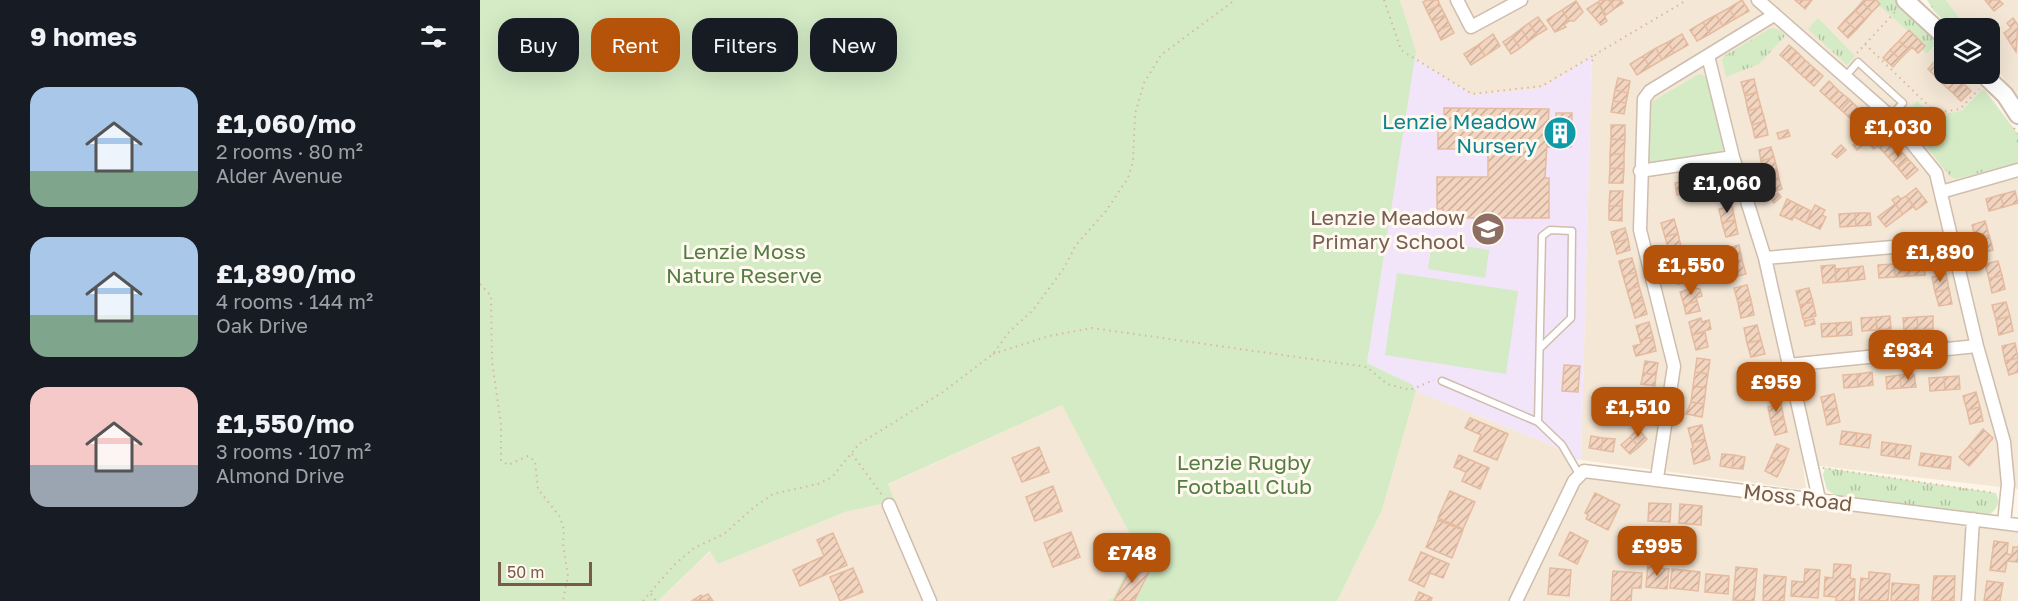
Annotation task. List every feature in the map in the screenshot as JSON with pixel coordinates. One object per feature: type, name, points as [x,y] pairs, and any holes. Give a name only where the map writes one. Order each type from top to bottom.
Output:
[{"type":"street","points":[[1456,0],[1471,27],[1521,0]]},
{"type":"street","points":[[1758,0],[1890,116],[1936,173],[1977,346],[2004,442],[2007,495],[2004,523]]},
{"type":"street","points":[[1902,4],[1934,28]]},
{"type":"street","points":[[1657,478],[1674,366],[1640,230],[1640,171],[1644,99],[1650,91],[1774,15]]},
{"type":"street","points":[[1708,56],[1733,157],[1765,258],[1819,499]]},
{"type":"street","points":[[1988,84],[2005,95],[2018,115]]},
{"type":"street","points":[[1640,171],[1733,157]]},
{"type":"street","points":[[1941,192],[2018,170]]},
{"type":"street","points":[[1765,258],[1952,242]]},
{"type":"street","points":[[1788,365],[1977,346]]},
{"type":"street","name":"Moss Road","points":[[1579,474],[1591,471],[1657,478],[2018,525]]},
{"type":"street","points":[[1516,601],[1579,474]]},
{"type":"street","points":[[889,505],[930,601]]},
{"type":"street","points":[[1968,601],[1973,519]]},
{"type":"lane","points":[[1842,74],[1858,62],[1903,103],[1890,116]]},
{"type":"lane","points":[[1538,422],[1542,236],[1550,230],[1572,231],[1571,318],[1540,348]]},
{"type":"lane","points":[[1442,381],[1538,422],[1562,445],[1579,474]]},
{"type":"path","points":[[643,601],[674,565],[694,548],[724,534],[753,508],[773,494],[818,484],[832,477],[859,444],[884,426],[943,392],[993,354],[1009,332],[1033,310],[1064,268],[1076,245],[1106,211],[1128,178],[1133,161],[1135,114],[1144,83],[1152,67],[1161,55],[1234,0]]},
{"type":"path","points":[[1384,0],[1401,50],[1472,94],[1542,86],[1687,0]]},
{"type":"path","points":[[1842,74],[1865,44],[1902,4]]},
{"type":"path","points":[[1865,44],[1936,113],[1960,109],[1979,84]]},
{"type":"path","points":[[1592,61],[1596,54]]},
{"type":"path","points":[[480,284],[491,296],[493,381],[501,424],[501,460],[508,465],[528,456],[535,461],[538,489],[560,517],[564,530],[563,544],[568,576],[563,601]]},
{"type":"path","points":[[993,354],[1048,336],[1092,328],[1367,368],[1388,384],[1410,390],[1436,380],[1442,381]]},
{"type":"path","points":[[852,454],[889,505]]},
{"type":"path","points":[[1811,466],[2007,495]]},
{"type":"path","points":[[651,594],[656,601]]},
{"type":"shaded area","points":[[1400,0],[1873,0],[1909,31],[1927,54],[1934,48],[1934,84],[1978,84],[1987,92],[2018,134],[2018,489],[1803,464],[1806,490],[1581,460],[1592,57],[1542,88],[1472,95],[1414,58],[1416,51]]},
{"type":"shaded area","points":[[1946,0],[2018,0],[2018,99],[2000,74],[2000,18],[1960,18]]},
{"type":"shaded area","name":"Lenzie Meadow Primary School","points":[[1592,56],[1581,460],[1569,459],[1569,452],[1416,391],[1413,385],[1367,363],[1414,58],[1472,95],[1542,88]]},
{"type":"shaded area","points":[[1416,391],[1569,452],[1584,478],[2018,532],[2018,601],[1337,601],[1382,510]]},
{"type":"shaded area","points":[[1062,405],[1139,549],[1113,598],[1105,601],[658,601],[711,551],[718,564],[845,512],[895,501],[887,485]]},
{"type":"green space","name":"Lenzie Moss Nature Reserve","points":[[480,0],[1400,0],[1416,51],[1367,363],[1413,385],[1416,391],[1382,510],[1337,601],[1105,601],[1113,598],[1138,549],[1062,405],[888,484],[895,501],[845,512],[718,564],[710,551],[658,601],[480,601]]},
{"type":"green space","points":[[1873,0],[1896,0],[1934,36],[1934,46],[1927,54],[1906,34],[1908,31]]},
{"type":"green space","points":[[1927,0],[1946,0],[1960,18],[1941,18]]},
{"type":"green space","points":[[1818,18],[1855,56],[1847,65],[1808,29]]},
{"type":"green space","points":[[1771,28],[1780,30],[1785,36],[1759,64],[1726,77],[1722,60],[1724,56]]},
{"type":"green space","points":[[1699,74],[1707,77],[1725,141],[1722,151],[1715,155],[1651,164],[1646,160],[1650,103]]},
{"type":"green space","points":[[1983,89],[2018,134],[2018,163],[1955,179],[1950,176],[1903,116],[1917,101],[1933,116],[1962,111]]},
{"type":"green space","points":[[1991,107],[2018,143],[2018,159],[1953,171],[1952,166],[1943,168],[1939,163],[1933,116]]},
{"type":"green space","points":[[1432,241],[1489,250],[1485,278],[1428,269]]},
{"type":"green space","points":[[1397,273],[1518,291],[1506,374],[1385,355]]},
{"type":"green space","points":[[1825,468],[1996,493],[1998,503],[1989,515],[1835,495],[1827,490],[1823,475]]},
{"type":"building","points":[[1438,0],[1440,5],[1427,11],[1423,2]]},
{"type":"building","points":[[1609,0],[1614,9],[1606,15],[1598,2]]},
{"type":"building","points":[[1609,0],[1621,0],[1623,3],[1614,9]]},
{"type":"building","points":[[1742,0],[1749,11],[1735,19],[1729,8]]},
{"type":"building","points":[[1795,0],[1812,0],[1805,9]]},
{"type":"building","points":[[1876,0],[1880,4],[1872,12],[1862,2]]},
{"type":"building","points":[[1985,0],[1999,0],[2003,4],[1994,11]]},
{"type":"building","points":[[1576,1],[1583,12],[1574,21],[1569,21],[1562,10]]},
{"type":"building","points":[[1598,2],[1607,21],[1601,25],[1587,9]]},
{"type":"building","points":[[1862,2],[1872,12],[1865,20],[1855,10]]},
{"type":"building","points":[[1440,5],[1445,15],[1432,21],[1427,11]]},
{"type":"building","points":[[1729,8],[1735,19],[1723,26],[1716,15]]},
{"type":"building","points":[[1562,10],[1569,21],[1564,25],[1566,27],[1555,32],[1547,20]]},
{"type":"building","points":[[1855,10],[1865,20],[1856,30],[1845,20]]},
{"type":"building","points":[[1445,15],[1450,25],[1437,31],[1432,21]]},
{"type":"building","points":[[1716,15],[1723,26],[1710,34],[1703,22]]},
{"type":"building","points":[[1538,17],[1547,29],[1537,35],[1529,23]]},
{"type":"building","points":[[2013,18],[2018,25],[2016,52],[2004,33],[2011,28],[2007,23]]},
{"type":"building","points":[[1845,20],[1856,30],[1848,38],[1838,28]]},
{"type":"building","points":[[1703,22],[1710,34],[1697,41],[1690,30]]},
{"type":"building","points":[[1529,23],[1537,35],[1529,41],[1521,29]]},
{"type":"building","points":[[1450,25],[1454,33],[1441,40],[1437,31]]},
{"type":"building","points":[[1521,29],[1529,41],[1520,48],[1512,36]]},
{"type":"building","points":[[1909,30],[1925,46],[1918,53],[1912,47],[1909,50],[1899,41]]},
{"type":"building","points":[[1493,34],[1500,46],[1485,56],[1478,45]]},
{"type":"building","points":[[1682,34],[1688,45],[1674,53],[1668,42]]},
{"type":"building","points":[[1512,36],[1520,48],[1511,54],[1503,42]]},
{"type":"building","points":[[1899,41],[1909,50],[1900,59],[1890,50]]},
{"type":"building","points":[[1668,42],[1674,53],[1662,60],[1656,48]]},
{"type":"building","points":[[1478,45],[1485,56],[1471,65],[1464,54]]},
{"type":"building","points":[[1789,45],[1797,52],[1788,62],[1780,55]]},
{"type":"building","points":[[1656,48],[1662,60],[1650,67],[1643,56]]},
{"type":"building","points":[[1890,50],[1900,59],[1893,67],[1883,58]]},
{"type":"building","points":[[1797,52],[1805,60],[1796,70],[1788,62]]},
{"type":"building","points":[[1643,56],[1650,67],[1637,75],[1630,64]]},
{"type":"building","points":[[1805,60],[1814,68],[1805,78],[1796,70]]},
{"type":"building","points":[[1934,62],[1934,75],[1928,69]]},
{"type":"building","points":[[1814,68],[1823,76],[1814,86],[1805,78]]},
{"type":"building","points":[[1618,78],[1630,81],[1628,93],[1615,90]]},
{"type":"building","points":[[1754,79],[1757,92],[1745,96],[1741,82]]},
{"type":"building","points":[[1829,81],[1839,91],[1830,100],[1820,91]]},
{"type":"building","points":[[1945,84],[1964,84],[1954,94]]},
{"type":"building","points":[[1964,84],[1971,91],[1961,101],[1954,94]]},
{"type":"building","points":[[1615,90],[1628,93],[1626,103],[1613,101]]},
{"type":"building","points":[[1839,91],[1850,100],[1841,110],[1830,100]]},
{"type":"building","points":[[1757,92],[1761,107],[1748,111],[1745,96]]},
{"type":"building","points":[[1850,100],[1860,110],[1852,120],[1841,110]]},
{"type":"building","points":[[1613,101],[1626,103],[1624,114],[1611,112]]},
{"type":"building","points":[[1761,107],[1765,121],[1752,125],[1748,111]]},
{"type":"building","name":"Lenzie Meadow Primary School","points":[[1444,108],[1549,109],[1545,178],[1549,178],[1549,218],[1443,218],[1443,209],[1437,209],[1437,177],[1488,177],[1488,149],[1438,149],[1438,118],[1444,118]]},
{"type":"building","points":[[1860,110],[1872,120],[1863,130],[1852,120]]},
{"type":"building","name":"Lenzie Meadow Nursery","points":[[1556,113],[1572,113],[1571,147],[1548,147],[1548,120],[1556,120]]},
{"type":"building","points":[[1765,121],[1768,135],[1755,138],[1752,125]]},
{"type":"building","points":[[1611,125],[1625,125],[1625,140],[1611,139]]},
{"type":"building","points":[[1878,126],[1888,137],[1874,149],[1867,142],[1871,138],[1868,135]]},
{"type":"building","points":[[1788,130],[1790,136],[1779,139],[1777,133]]},
{"type":"building","points":[[1888,137],[1898,148],[1888,157],[1878,146]]},
{"type":"building","points":[[1860,138],[1865,143],[1857,150],[1853,145]]},
{"type":"building","points":[[1611,139],[1625,140],[1624,154],[1610,154]]},
{"type":"building","points":[[1841,145],[1846,150],[1837,158],[1832,154]]},
{"type":"building","points":[[1771,147],[1774,157],[1761,161],[1759,150]]},
{"type":"building","points":[[1898,148],[1908,159],[1898,168],[1888,157]]},
{"type":"building","points":[[1610,154],[1624,154],[1624,169],[1610,168]]},
{"type":"building","points":[[1774,157],[1777,169],[1764,172],[1761,161]]},
{"type":"building","points":[[1908,159],[1918,170],[1907,179],[1898,168]]},
{"type":"building","points":[[1610,168],[1624,169],[1623,183],[1609,183]]},
{"type":"building","points":[[1777,169],[1779,179],[1767,183],[1764,172]]},
{"type":"building","points":[[1708,176],[1711,188],[1699,191],[1697,178]]},
{"type":"building","points":[[1697,178],[1699,191],[1688,193],[1685,181]]},
{"type":"building","points":[[1779,179],[1782,189],[1769,193],[1767,183]]},
{"type":"building","points":[[1685,181],[1688,193],[1677,195],[1675,183]]},
{"type":"building","points":[[1916,188],[1927,202],[1916,210],[1906,196]]},
{"type":"building","points":[[1610,191],[1623,191],[1622,206],[1609,206]]},
{"type":"building","points":[[2015,191],[2018,203],[2004,207],[2000,195]]},
{"type":"building","points":[[1778,193],[1781,197],[1774,203],[1771,199]]},
{"type":"building","points":[[2000,195],[2004,207],[1989,211],[1986,199]]},
{"type":"building","points":[[1898,196],[1901,199],[1906,196],[1914,206],[1903,214],[1892,200]]},
{"type":"building","points":[[1787,199],[1799,205],[1792,220],[1780,215]]},
{"type":"building","points":[[1895,204],[1903,214],[1886,227],[1878,217]]},
{"type":"building","points":[[1799,205],[1811,211],[1806,223],[1794,217]]},
{"type":"building","points":[[1815,205],[1825,210],[1822,215],[1826,217],[1820,229],[1806,223]]},
{"type":"building","points":[[1609,206],[1622,206],[1622,221],[1609,220]]},
{"type":"building","points":[[1732,206],[1735,220],[1722,223],[1719,209]]},
{"type":"building","points":[[1855,213],[1870,213],[1871,225],[1856,226]]},
{"type":"building","points":[[1855,213],[1856,226],[1840,227],[1839,214]]},
{"type":"building","points":[[1674,219],[1678,233],[1665,237],[1661,223]]},
{"type":"building","points":[[1735,220],[1738,234],[1726,237],[1722,223]]},
{"type":"building","points":[[1985,221],[1989,235],[1976,239],[1972,225]]},
{"type":"building","points":[[1625,228],[1628,239],[1614,243],[1611,232]]},
{"type":"building","points":[[1678,233],[1681,247],[1669,251],[1665,237]]},
{"type":"building","points":[[1989,235],[1993,250],[1980,253],[1976,239]]},
{"type":"building","points":[[1628,239],[1630,250],[1617,254],[1614,243]]},
{"type":"building","points":[[1739,245],[1742,260],[1729,263],[1725,249]]},
{"type":"building","points":[[1684,257],[1688,269],[1675,273],[1672,261]]},
{"type":"building","points":[[1632,258],[1636,272],[1623,276],[1619,261]]},
{"type":"building","points":[[1924,258],[1925,275],[1909,276],[1907,259]]},
{"type":"building","points":[[1742,260],[1746,274],[1733,277],[1729,263]]},
{"type":"building","points":[[1998,261],[2002,275],[1989,279],[1985,264]]},
{"type":"building","points":[[1908,263],[1909,276],[1895,277],[1894,264]]},
{"type":"building","points":[[1894,264],[1895,277],[1879,278],[1878,265]]},
{"type":"building","points":[[1835,265],[1836,282],[1823,283],[1821,266]]},
{"type":"building","points":[[1863,266],[1865,279],[1849,281],[1848,268]]},
{"type":"building","points":[[1848,268],[1849,281],[1836,282],[1835,269]]},
{"type":"building","points":[[1688,269],[1691,281],[1678,284],[1675,273]]},
{"type":"building","points":[[1636,272],[1639,286],[1627,290],[1623,276]]},
{"type":"building","points":[[1946,274],[1949,289],[1935,292],[1932,277]]},
{"type":"building","points":[[2002,275],[2005,289],[1992,293],[1989,279]]},
{"type":"building","points":[[1747,285],[1751,300],[1738,303],[1734,288]]},
{"type":"building","points":[[1639,286],[1643,300],[1631,304],[1627,290]]},
{"type":"building","points":[[1693,288],[1700,289],[1702,296],[1696,298],[1697,301],[1684,305],[1680,292]]},
{"type":"building","points":[[1809,288],[1813,302],[1800,305],[1796,291]]},
{"type":"building","points":[[1949,289],[1952,304],[1939,306],[1935,292]]},
{"type":"building","points":[[1643,300],[1647,314],[1635,318],[1631,304]]},
{"type":"building","points":[[1751,300],[1754,315],[1741,318],[1738,303]]},
{"type":"building","points":[[1697,301],[1700,311],[1686,314],[1684,305]]},
{"type":"building","points":[[1813,302],[1816,316],[1803,319],[1800,305]]},
{"type":"building","points":[[2006,302],[2010,316],[1996,320],[1992,305]]},
{"type":"building","points":[[1890,316],[1891,329],[1877,330],[1876,317]]},
{"type":"building","points":[[1933,316],[1933,329],[1918,330],[1917,317]]},
{"type":"building","points":[[2010,316],[2013,331],[1999,335],[1996,320]]},
{"type":"building","points":[[1876,317],[1877,330],[1862,331],[1861,318]]},
{"type":"building","points":[[1917,317],[1918,330],[1904,331],[1903,318]]},
{"type":"building","points":[[1701,318],[1702,322],[1709,320],[1711,329],[1692,335],[1689,322]]},
{"type":"building","points":[[1814,319],[1815,324],[1805,326],[1804,321]]},
{"type":"building","points":[[1649,322],[1653,337],[1640,340],[1636,326]]},
{"type":"building","points":[[1851,322],[1852,335],[1837,336],[1836,323]]},
{"type":"building","points":[[1836,323],[1837,336],[1822,337],[1821,324]]},
{"type":"building","points":[[1757,325],[1761,340],[1747,343],[1744,328]]},
{"type":"building","points":[[1705,332],[1708,347],[1696,350],[1692,335]]},
{"type":"building","points":[[1653,337],[1656,351],[1636,356],[1633,346],[1641,344],[1640,340]]},
{"type":"building","points":[[1761,340],[1765,354],[1751,357],[1747,343]]},
{"type":"building","points":[[2015,343],[2018,358],[2005,361],[2002,346]]},
{"type":"building","points":[[1697,358],[1710,360],[1708,374],[1695,372]]},
{"type":"building","points":[[2018,358],[2018,372],[2009,375],[2005,361]]},
{"type":"building","points":[[1645,361],[1658,363],[1656,375],[1643,373]]},
{"type":"building","points":[[1769,364],[1773,378],[1759,381],[1756,367]]},
{"type":"building","points":[[1564,365],[1580,366],[1578,392],[1562,391]]},
{"type":"building","points":[[1695,372],[1708,374],[1706,388],[1693,386]]},
{"type":"building","points":[[1872,372],[1873,385],[1858,387],[1857,374]]},
{"type":"building","points":[[1643,373],[1656,375],[1655,386],[1641,384]]},
{"type":"building","points":[[1857,374],[1858,387],[1844,388],[1843,375]]},
{"type":"building","points":[[1914,374],[1916,387],[1901,388],[1900,375]]},
{"type":"building","points":[[1900,375],[1901,388],[1887,389],[1886,377]]},
{"type":"building","points":[[1959,376],[1960,389],[1945,390],[1944,377]]},
{"type":"building","points":[[1944,377],[1945,390],[1930,391],[1929,378]]},
{"type":"building","points":[[1773,378],[1776,392],[1763,395],[1759,381]]},
{"type":"building","points":[[1693,386],[1706,388],[1704,404],[1691,402]]},
{"type":"building","points":[[1976,392],[1980,407],[1967,410],[1963,396]]},
{"type":"building","points":[[1640,393],[1653,394],[1651,409],[1638,407]]},
{"type":"building","points":[[1834,394],[1837,408],[1824,411],[1821,397]]},
{"type":"building","points":[[1691,402],[1704,404],[1702,417],[1686,414]]},
{"type":"building","points":[[1781,404],[1784,419],[1771,422],[1768,407]]},
{"type":"building","points":[[1638,407],[1651,409],[1650,424],[1636,422]]},
{"type":"building","points":[[1980,407],[1983,421],[1970,424],[1967,410]]},
{"type":"building","points":[[1837,408],[1840,422],[1827,425],[1824,411]]},
{"type":"building","points":[[1470,418],[1508,434],[1497,460],[1474,451],[1481,435],[1465,428]]},
{"type":"building","points":[[1784,419],[1787,432],[1775,435],[1771,422]]},
{"type":"building","points":[[1702,425],[1705,439],[1692,443],[1688,428]]},
{"type":"building","points":[[1638,429],[1647,439],[1639,447],[1630,437]]},
{"type":"building","points":[[1983,429],[1993,438],[1979,455],[1969,446]]},
{"type":"building","points":[[1842,431],[1857,433],[1855,446],[1840,444]]},
{"type":"building","points":[[1857,433],[1871,435],[1869,448],[1855,446]]},
{"type":"building","points":[[1591,436],[1603,438],[1601,450],[1589,448]]},
{"type":"building","points":[[1630,437],[1639,447],[1630,454],[1621,445]]},
{"type":"building","points":[[1603,438],[1615,439],[1613,452],[1601,450]]},
{"type":"building","points":[[1705,439],[1710,459],[1694,464],[1692,443]]},
{"type":"building","points":[[1882,442],[1896,444],[1895,457],[1881,455]]},
{"type":"building","points":[[1777,444],[1789,449],[1784,463],[1771,457]]},
{"type":"building","points":[[1896,444],[1911,446],[1909,459],[1895,457]]},
{"type":"building","points":[[1969,446],[1979,455],[1969,466],[1959,457]]},
{"type":"building","points":[[1039,447],[1049,472],[1022,482],[1012,458]]},
{"type":"building","points":[[1921,453],[1935,455],[1933,467],[1919,465]]},
{"type":"building","points":[[1722,454],[1734,455],[1732,468],[1720,466]]},
{"type":"building","points":[[1459,455],[1489,468],[1480,489],[1462,481],[1466,472],[1454,467]]},
{"type":"building","points":[[1734,455],[1745,457],[1743,469],[1732,468]]},
{"type":"building","points":[[1935,455],[1951,457],[1950,469],[1933,467]]},
{"type":"building","points":[[1771,457],[1784,463],[1777,477],[1765,471]]},
{"type":"building","points":[[1053,486],[1062,511],[1035,521],[1026,497]]},
{"type":"building","points":[[1450,491],[1475,502],[1463,529],[1438,518]]},
{"type":"building","points":[[1595,493],[1620,505],[1608,530],[1586,519],[1588,515],[1585,513]]},
{"type":"building","points":[[1649,503],[1671,504],[1670,522],[1648,521]]},
{"type":"building","points":[[1680,504],[1702,506],[1701,525],[1679,523]]},
{"type":"building","points":[[1438,520],[1463,530],[1452,558],[1426,547]]},
{"type":"building","points":[[1071,532],[1080,557],[1053,567],[1044,543]]},
{"type":"building","points":[[1570,532],[1588,541],[1577,564],[1559,555]]},
{"type":"building","points":[[833,533],[847,565],[800,586],[793,570],[824,556],[817,540]]},
{"type":"building","points":[[1994,541],[2008,543],[2007,554],[2012,555],[2013,547],[2018,547],[2018,562],[2007,561],[2005,572],[1990,570]]},
{"type":"building","points":[[1421,552],[1449,564],[1443,578],[1430,573],[1424,587],[1409,580]]},
{"type":"building","points":[[1648,563],[1657,564],[1656,568],[1669,569],[1667,589],[1646,587]]},
{"type":"building","points":[[1133,564],[1149,572],[1134,601],[1114,601]]},
{"type":"building","points":[[1834,564],[1851,565],[1850,578],[1855,579],[1854,601],[1836,601],[1836,597],[1824,596],[1825,577],[1833,578]]},
{"type":"building","points":[[1736,567],[1757,569],[1754,601],[1733,600]]},
{"type":"building","points":[[853,568],[863,592],[840,601],[830,577]]},
{"type":"building","points":[[1550,568],[1571,570],[1569,596],[1548,594]]},
{"type":"building","points":[[1672,569],[1700,572],[1698,591],[1670,588]]},
{"type":"building","points":[[1805,569],[1820,570],[1818,598],[1791,596],[1792,581],[1804,582]]},
{"type":"building","points":[[1613,571],[1642,573],[1641,588],[1632,588],[1631,601],[1611,601]]},
{"type":"building","points":[[1869,572],[1890,574],[1888,601],[1859,600],[1861,578],[1869,579]]},
{"type":"building","points":[[1706,574],[1729,576],[1728,594],[1705,592]]},
{"type":"building","points":[[1764,575],[1786,577],[1784,601],[1763,601]]},
{"type":"building","points":[[1934,576],[1955,576],[1954,601],[1932,601]]},
{"type":"building","points":[[1987,581],[2003,583],[2000,601],[1984,601]]},
{"type":"building","points":[[1892,583],[1919,585],[1918,601],[1891,601]]},
{"type":"building","points":[[1419,592],[1432,598],[1431,601],[1415,601]]},
{"type":"building","points":[[708,594],[713,601],[693,600],[701,595],[702,597]]},
{"type":"place","name":"Lenzie Meadow Nursery","points":[[1560,133]]},
{"type":"place","name":"Lenzie Meadow Primary School","points":[[1488,229]]},
{"type":"park label","name":"Lenzie Rugby Football Club","points":[[1244,474]]}]
